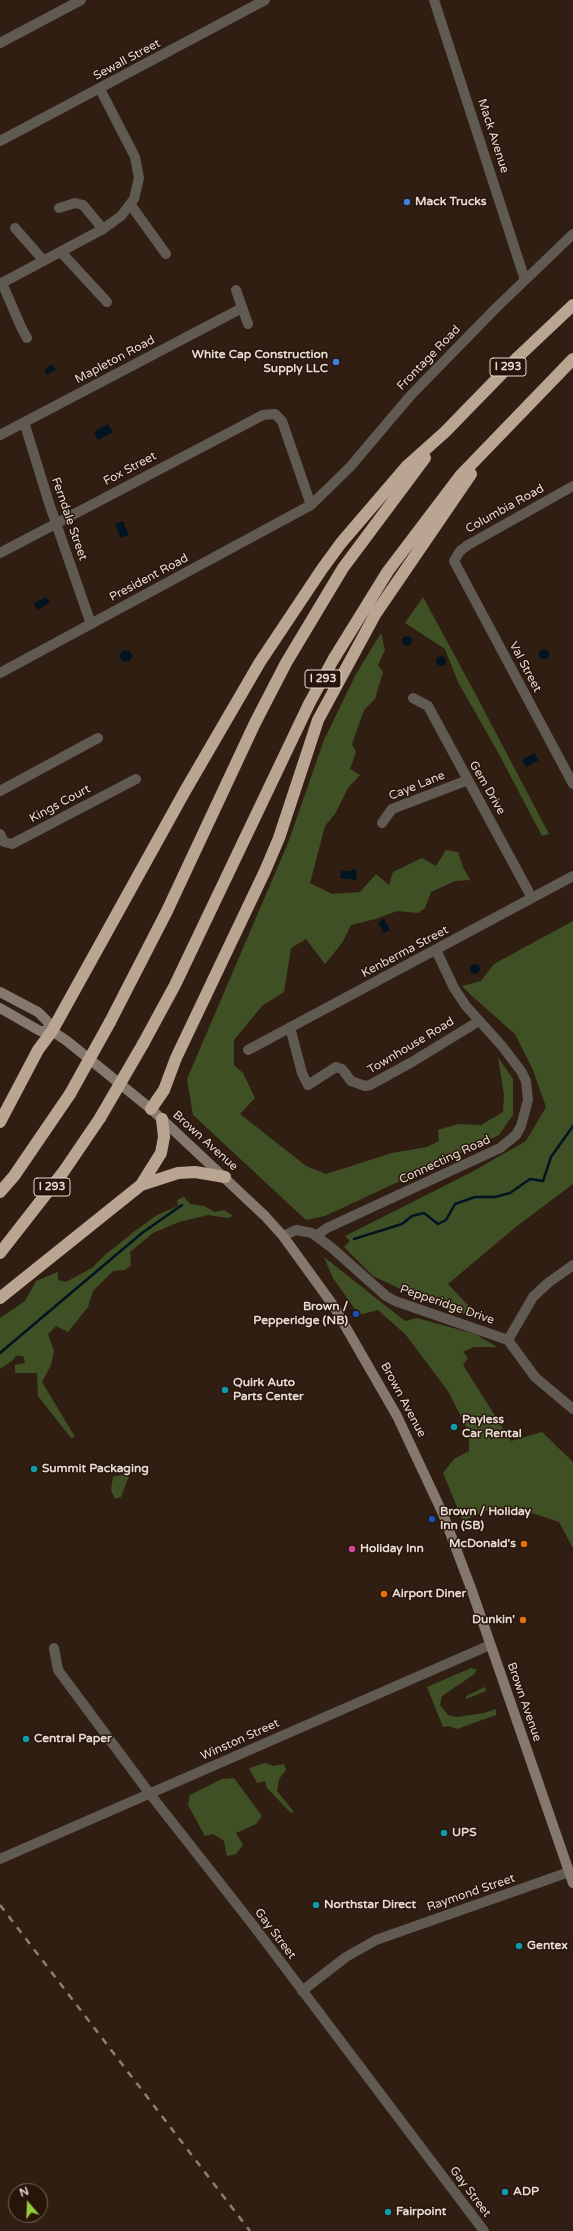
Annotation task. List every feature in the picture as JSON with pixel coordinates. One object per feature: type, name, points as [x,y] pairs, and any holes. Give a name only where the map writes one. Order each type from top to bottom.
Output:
[{"type":"highway","name":"I 293","points":[[0,1192],[27,1158],[70,1094],[110,1022],[167,911],[255,722],[286,663],[343,568],[445,432],[518,357],[573,306]]},
{"type":"highway","name":"I 293","points":[[0,1252],[64,1171],[100,1118],[143,1044],[175,985],[288,746],[333,660],[388,571],[408,542],[460,476],[485,452],[573,359]]},
{"type":"highway","points":[[0,1122],[38,1050],[52,1031],[185,791],[260,662],[342,542],[407,466],[445,432]]},
{"type":"highway","points":[[150,1109],[164,1090],[176,1058],[266,871],[279,838],[318,720],[376,613],[485,452]]},
{"type":"highway","points":[[0,1298],[141,1184],[161,1153],[164,1137],[162,1119]]},
{"type":"highway","points":[[141,1184],[178,1173],[195,1172],[225,1177]]},
{"type":"main road","name":"Brown Avenue","points":[[0,992],[38,1012],[47,1021],[52,1031],[108,1073],[162,1119],[225,1177],[283,1236],[334,1305],[397,1416],[443,1514],[573,1884]]},
{"type":"main road","name":"Brown Avenue","points":[[0,1008],[40,1031],[52,1031]]},
{"type":"street","points":[[0,43],[81,0]]},
{"type":"street","name":"Sewall Street","points":[[0,141],[265,0]]},
{"type":"street","name":"Mack Avenue","points":[[434,0],[525,280]]},
{"type":"street","points":[[27,338],[1,283],[104,229],[122,216],[130,204],[137,188],[138,167],[131,148],[100,89]]},
{"type":"street","points":[[59,208],[75,203],[83,205],[104,229]]},
{"type":"street","points":[[130,204],[166,254]]},
{"type":"street","points":[[15,228],[44,261]]},
{"type":"street","name":"Frontage Road","points":[[311,505],[350,466],[411,395],[525,280],[573,234]]},
{"type":"street","points":[[61,252],[106,302]]},
{"type":"street","points":[[236,290],[248,324]]},
{"type":"street","name":"Mapleton Road","points":[[0,435],[242,308]]},
{"type":"street","name":"Fox Street","points":[[0,553],[253,419],[275,414],[282,421],[286,431],[311,505]]},
{"type":"street","name":"Ferndale Street","points":[[24,422],[56,523],[91,624]]},
{"type":"street","name":"Columbia Road","points":[[454,561],[460,551],[468,545],[572,490]]},
{"type":"street","name":"President Road","points":[[0,673],[311,505]]},
{"type":"street","name":"Val Street","points":[[454,561],[573,784]]},
{"type":"street","name":"Gem Drive","points":[[413,698],[428,706],[532,898]]},
{"type":"street","points":[[0,791],[98,738]]},
{"type":"street","name":"Kings Court","points":[[0,834],[4,842],[12,844],[136,779]]},
{"type":"street","name":"Caye Lane","points":[[382,823],[392,809],[468,780]]},
{"type":"street","name":"Kenberma Street","points":[[248,1050],[573,876]]},
{"type":"street","name":"Connecting Road","points":[[317,1235],[327,1228],[500,1148],[516,1135],[527,1109],[528,1091],[526,1081],[516,1062],[479,1021],[454,988],[436,950]]},
{"type":"street","name":"Townhouse Road","points":[[290,1027],[302,1073],[308,1085],[336,1067],[342,1069],[351,1081],[365,1086],[370,1085],[412,1062],[479,1021]]},
{"type":"street","name":"Pepperidge Drive","points":[[283,1236],[296,1230],[305,1230],[317,1235],[386,1296],[395,1302],[508,1340]]},
{"type":"street","points":[[573,1265],[548,1283],[534,1297],[508,1340],[535,1377],[573,1409]]},
{"type":"street","name":"Winston Street","points":[[0,1860],[490,1645]]},
{"type":"street","name":"Gay Street","points":[[54,1648],[58,1670],[150,1794],[248,1919],[484,2231]]},
{"type":"street","name":"Raymond Street","points":[[302,1991],[346,1957],[376,1940],[569,1872]]},
{"type":"green space","points":[[423,597],[549,834],[542,836],[500,756],[458,682],[445,649],[405,623]]},
{"type":"green space","points":[[381,633],[385,650],[378,665],[383,672],[375,699],[364,710],[352,744],[356,752],[350,769],[360,775],[348,788],[335,814],[325,826],[310,883],[332,894],[360,892],[376,874],[389,885],[393,872],[422,858],[436,866],[446,850],[458,852],[463,867],[470,880],[455,881],[431,892],[425,908],[418,913],[397,911],[375,919],[351,925],[342,943],[325,964],[306,939],[291,948],[284,992],[262,1006],[234,1040],[234,1065],[243,1073],[255,1098],[240,1114],[306,1166],[326,1174],[392,1153],[427,1147],[439,1141],[438,1130],[458,1124],[481,1125],[503,1112],[504,1095],[498,1057],[513,1079],[513,1115],[499,1135],[325,1216],[306,1220],[193,1115],[187,1079],[288,843],[324,740],[356,674]]},
{"type":"green space","points":[[573,921],[573,1184],[517,1226],[448,1284],[480,1318],[432,1304],[373,1276],[344,1247],[350,1241],[345,1236],[470,1173],[526,1141],[546,1107],[533,1070],[515,1034],[462,986],[481,981],[494,964]]},
{"type":"green space","points":[[184,1197],[190,1204],[204,1206],[215,1212],[224,1210],[233,1216],[228,1218],[208,1215],[179,1222],[153,1233],[130,1252],[131,1265],[125,1270],[113,1271],[93,1291],[88,1307],[68,1332],[56,1326],[48,1334],[54,1351],[51,1365],[42,1382],[75,1437],[71,1438],[38,1396],[37,1373],[15,1373],[15,1365],[25,1363],[23,1356],[16,1356],[13,1360],[0,1369],[0,1318],[25,1301],[36,1281],[58,1272],[58,1280],[66,1282],[92,1268],[105,1255],[157,1215],[178,1206],[177,1200]]},
{"type":"green space","points":[[324,1257],[405,1321],[417,1318],[475,1334],[497,1347],[474,1347],[463,1352],[468,1358],[463,1365],[511,1441],[542,1432],[573,1462],[573,1548],[559,1522],[520,1509],[485,1511],[463,1521],[443,1473],[454,1459],[469,1451],[469,1432],[448,1391],[406,1335],[378,1310],[359,1315],[333,1278]]},
{"type":"green space","points":[[130,1473],[121,1497],[115,1499],[111,1490],[113,1477]]},
{"type":"green space","points":[[471,1668],[477,1670],[473,1675],[442,1696],[440,1705],[448,1715],[457,1717],[484,1713],[496,1709],[496,1715],[457,1729],[448,1726],[443,1727],[427,1687]]},
{"type":"green space","points":[[485,1687],[486,1691],[466,1699],[466,1696]]},
{"type":"green space","points":[[265,1763],[273,1766],[284,1764],[286,1770],[279,1779],[277,1791],[294,1812],[291,1813],[267,1788],[265,1781],[257,1783],[249,1768]]},
{"type":"green space","points":[[234,1778],[262,1816],[256,1824],[236,1833],[243,1845],[236,1854],[227,1856],[224,1841],[213,1834],[205,1836],[188,1805],[190,1795],[222,1779]]},
{"type":"water","points":[[53,365],[56,370],[46,375],[45,370],[48,366]]},
{"type":"water","points":[[108,424],[113,432],[98,440],[94,432]]},
{"type":"water","points":[[123,521],[129,535],[121,538],[115,524]]},
{"type":"water","points":[[46,597],[50,603],[37,610],[34,603]]},
{"type":"water","points":[[405,636],[409,636],[411,637],[411,645],[405,646],[402,643],[402,639]]},
{"type":"water","points":[[542,649],[546,649],[548,650],[548,658],[542,659],[539,656],[539,652]]},
{"type":"water","points":[[124,650],[128,650],[132,656],[128,662],[124,662],[120,658],[120,654]]},
{"type":"water","points":[[439,656],[443,656],[446,661],[443,666],[439,666],[436,663],[436,659]]},
{"type":"water","points":[[534,753],[539,760],[526,767],[522,760]]},
{"type":"water","points":[[352,869],[357,870],[356,880],[340,878],[341,871],[351,871]]},
{"type":"water","points":[[384,919],[390,930],[384,933],[378,922]]},
{"type":"water","points":[[473,964],[477,964],[479,965],[479,973],[473,974],[470,971],[470,967]]},
{"type":"waterway","points":[[354,1239],[402,1224],[412,1216],[424,1213],[438,1224],[446,1220],[455,1204],[475,1197],[495,1197],[510,1193],[530,1179],[543,1181],[551,1157],[573,1126]]},
{"type":"waterway","points":[[0,1353],[142,1233],[182,1205]]},
{"type":"railway","points":[[0,1905],[250,2231]]},
{"type":"place","name":"Mack Trucks","points":[[407,202]]},
{"type":"place","name":"White Cap Construction Supply LLC","points":[[336,362]]},
{"type":"place","name":"Brown / Pepperidge (NB)","points":[[356,1314]]},
{"type":"place","name":"Quirk Auto Parts Center","points":[[225,1390]]},
{"type":"place","name":"Payless Car Rental","points":[[454,1427]]},
{"type":"place","name":"Summit Packaging","points":[[34,1469]]},
{"type":"place","name":"Brown / Holiday Inn (SB)","points":[[432,1519]]},
{"type":"place","name":"McDonald's","points":[[524,1544]]},
{"type":"place","name":"Holiday Inn","points":[[352,1549]]},
{"type":"place","name":"Airport Diner","points":[[384,1594]]},
{"type":"place","name":"Dunkin'","points":[[523,1620]]},
{"type":"place","name":"Central Paper","points":[[26,1739]]},
{"type":"place","name":"UPS","points":[[444,1833]]},
{"type":"place","name":"Northstar Direct","points":[[316,1905]]},
{"type":"place","name":"Gentex","points":[[519,1946]]},
{"type":"place","name":"ADP","points":[[505,2192]]},
{"type":"place","name":"Fairpoint","points":[[388,2212]]}]
